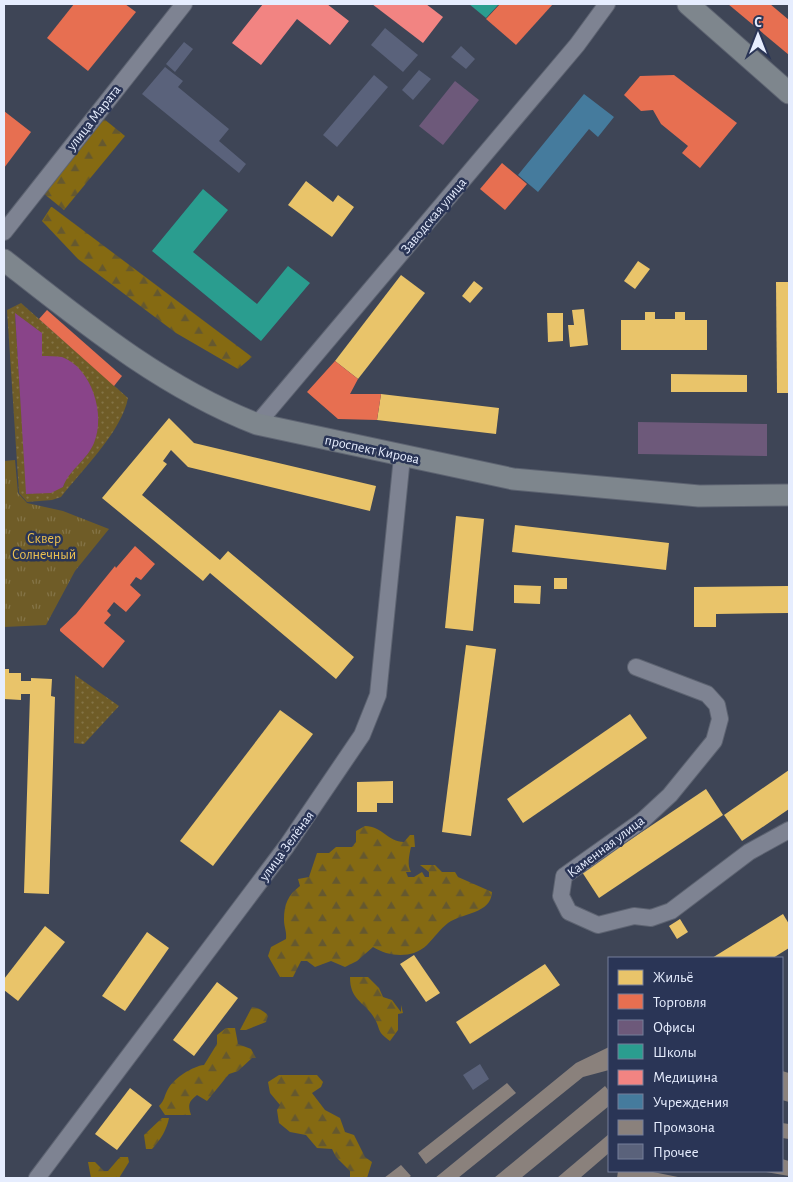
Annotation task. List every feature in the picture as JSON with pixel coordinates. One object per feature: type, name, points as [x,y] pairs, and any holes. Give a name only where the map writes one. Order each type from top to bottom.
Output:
[{"type":"main road","points":[[688,4],[789,93]]},
{"type":"main road","name":"проспект Кирова","points":[[4,260],[89,327],[170,382],[226,412],[257,424],[402,457],[513,479],[699,496],[789,495]]},
{"type":"street","name":"улица Марата","points":[[4,232],[184,4]]},
{"type":"street","name":"Заводская улица","points":[[257,424],[577,45],[607,4]]},
{"type":"street","name":"улица Зелёная","points":[[37,1178],[280,855],[362,735],[378,695],[402,457]]},
{"type":"street","name":"Каменная улица","points":[[636,667],[707,694],[717,705],[720,719],[714,742],[670,795],[643,820],[564,876],[561,896],[570,912],[598,925],[634,916],[651,918],[671,911],[749,852],[789,830]]},
{"type":"green space","points":[[104,119],[125,136],[64,210],[43,193]]},
{"type":"green space","points":[[51,207],[252,357],[238,369],[176,333],[78,259],[42,221]]},
{"type":"green space","points":[[21,303],[128,398],[118,424],[110,437],[61,497],[52,500],[27,502],[19,493],[7,310]],"holes":[[[15,314],[42,356],[62,358],[75,467],[67,475],[63,487],[27,494]]]},
{"type":"green space","name":"Сквер Солнечный","points":[[15,460],[18,493],[27,503],[63,511],[109,529],[75,571],[46,625],[4,627],[4,461]]},
{"type":"green space","points":[[75,675],[119,706],[84,744],[74,743]]},
{"type":"green space","points":[[365,826],[376,828],[398,841],[404,842],[410,835],[414,835],[415,847],[411,847],[409,857],[411,872],[406,872],[408,877],[414,877],[422,872],[425,877],[429,877],[429,872],[420,865],[435,865],[442,872],[455,872],[458,877],[492,892],[487,905],[448,923],[427,945],[414,953],[400,955],[386,953],[373,947],[357,961],[345,967],[331,961],[315,967],[307,961],[301,961],[293,977],[280,977],[268,956],[271,947],[286,939],[285,909],[290,896],[300,886],[298,879],[309,877],[317,853],[329,853],[336,847],[352,847],[356,842],[356,831]]},
{"type":"green space","points":[[350,977],[368,977],[379,988],[383,997],[392,1000],[401,1012],[401,1005],[403,1013],[398,1014],[398,1030],[390,1041],[380,1032],[373,1016],[352,991]]},
{"type":"green space","points":[[252,1007],[267,1014],[266,1022],[246,1030],[240,1030]]},
{"type":"green space","points":[[226,1028],[235,1028],[238,1044],[251,1049],[256,1058],[252,1058],[238,1071],[229,1074],[207,1101],[197,1095],[194,1097],[190,1102],[189,1109],[191,1115],[165,1115],[159,1106],[171,1085],[184,1073],[204,1065],[217,1044],[217,1035]]},
{"type":"green space","points":[[279,1075],[317,1075],[323,1082],[321,1087],[312,1093],[325,1110],[340,1118],[345,1132],[354,1135],[365,1157],[372,1162],[367,1178],[350,1178],[350,1171],[336,1157],[332,1149],[317,1148],[306,1135],[290,1132],[279,1123],[277,1110],[280,1105],[270,1093],[268,1082]]},
{"type":"green space","points":[[162,1118],[169,1118],[163,1135],[152,1149],[146,1149],[144,1135]]},
{"type":"green space","points":[[120,1157],[128,1157],[129,1162],[119,1178],[91,1178],[88,1162],[95,1162],[104,1171],[108,1171]]},
{"type":"shaded area","points":[[15,313],[42,333],[42,356],[62,357],[81,371],[94,394],[97,406],[97,432],[91,449],[69,475],[63,487],[51,493],[26,494]]},
{"type":"building: Жильё","points":[[306,181],[333,202],[338,195],[354,207],[332,237],[288,205]]},
{"type":"building: Жильё","points":[[638,261],[650,269],[635,289],[624,281]]},
{"type":"building: Жильё","points":[[401,275],[425,293],[358,379],[335,361]]},
{"type":"building: Жильё","points":[[474,281],[483,288],[470,303],[462,296]]},
{"type":"building: Жильё","points":[[776,282],[789,282],[789,393],[777,393]]},
{"type":"building: Жильё","points":[[584,309],[588,345],[570,347],[568,325],[574,325],[572,310]]},
{"type":"building: Жильё","points":[[645,312],[655,312],[655,319],[675,319],[675,312],[685,312],[685,320],[707,320],[707,350],[621,350],[621,320],[645,320]]},
{"type":"building: Жильё","points":[[547,313],[563,313],[563,341],[548,342]]},
{"type":"building: Жильё","points":[[671,374],[747,375],[747,392],[671,392]]},
{"type":"building: Жильё","points":[[381,394],[499,408],[496,434],[377,420]]},
{"type":"building: Жильё","points":[[169,418],[194,443],[376,486],[370,511],[188,467],[171,450],[163,461],[167,464],[142,495],[220,560],[228,551],[354,657],[336,679],[210,573],[203,581],[102,498]]},
{"type":"building: Жильё","points":[[456,516],[484,519],[473,631],[445,628]]},
{"type":"building: Жильё","points":[[515,525],[669,543],[666,570],[512,552]]},
{"type":"building: Жильё","points":[[554,578],[567,578],[567,589],[554,589]]},
{"type":"building: Жильё","points":[[514,585],[541,586],[540,604],[514,603]]},
{"type":"building: Жильё","points":[[789,586],[789,613],[716,614],[716,627],[694,627],[694,587]]},
{"type":"building: Жильё","points":[[466,645],[496,649],[471,836],[442,832]]},
{"type":"building: Жильё","points":[[4,669],[9,669],[9,673],[21,673],[21,681],[31,681],[31,678],[52,679],[51,696],[55,697],[49,894],[24,893],[30,694],[21,694],[21,700],[4,699]]},
{"type":"building: Жильё","points":[[280,710],[313,734],[213,866],[180,841]]},
{"type":"building: Жильё","points":[[630,714],[647,738],[523,823],[507,799]]},
{"type":"building: Жильё","points":[[789,770],[789,809],[742,841],[724,815]]},
{"type":"building: Жильё","points":[[393,781],[393,803],[377,803],[377,812],[357,812],[357,782]]},
{"type":"building: Жильё","points":[[706,789],[723,815],[599,898],[582,872]]},
{"type":"building: Жильё","points":[[783,914],[789,924],[789,948],[775,957],[714,957]]},
{"type":"building: Жильё","points":[[680,919],[688,932],[677,939],[669,926]]},
{"type":"building: Жильё","points":[[45,926],[65,942],[18,1001],[4,990],[4,979]]},
{"type":"building: Жильё","points":[[147,932],[169,948],[125,1011],[102,996]]},
{"type":"building: Жильё","points":[[414,955],[440,993],[426,1002],[400,964]]},
{"type":"building: Жильё","points":[[545,964],[560,985],[470,1044],[456,1022]]},
{"type":"building: Жильё","points":[[217,982],[238,998],[194,1056],[173,1040]]},
{"type":"building: Жильё","points":[[130,1088],[152,1105],[117,1150],[95,1134]]},
{"type":"building: Торговля","points":[[74,4],[125,4],[136,12],[88,71],[47,38]]},
{"type":"building: Торговля","points":[[500,4],[553,4],[516,45],[486,19]]},
{"type":"building: Торговля","points":[[728,4],[770,4],[789,20],[789,55]]},
{"type":"building: Торговля","points":[[674,75],[737,123],[700,168],[682,153],[688,146],[661,124],[653,110],[641,111],[624,95],[640,76]]},
{"type":"building: Торговля","points":[[4,111],[31,132],[4,168]]},
{"type":"building: Торговля","points":[[502,163],[527,184],[505,210],[480,189]]},
{"type":"building: Торговля","points":[[47,310],[122,376],[114,386],[39,319]]},
{"type":"building: Торговля","points":[[335,361],[358,379],[350,394],[381,394],[377,420],[338,419],[307,392]]},
{"type":"building: Торговля","points":[[135,546],[155,564],[141,580],[136,577],[130,585],[141,595],[126,612],[114,602],[107,611],[111,615],[104,623],[125,641],[103,668],[60,629],[76,614],[115,566],[116,568]]},
{"type":"building: Офисы","points":[[455,81],[479,100],[443,145],[419,126]]},
{"type":"building: Офисы","points":[[638,422],[767,424],[767,456],[638,454]]},
{"type":"building: Школы","points":[[469,4],[499,4],[486,18]]},
{"type":"building: Школы","points":[[203,189],[228,210],[193,252],[257,304],[288,266],[310,283],[261,341],[152,251]]},
{"type":"building: Медицина","points":[[263,4],[327,4],[349,21],[330,45],[297,19],[261,65],[232,43]]},
{"type":"building: Медицина","points":[[372,4],[426,4],[443,17],[423,43]]},
{"type":"building: Учреждения","points":[[584,94],[614,117],[598,137],[589,129],[538,192],[518,175]]},
{"type":"building: Промзона","points":[[608,1047],[608,1070],[583,1077],[458,1178],[435,1178],[576,1063]]},
{"type":"building: Промзона","points":[[783,1071],[789,1073],[789,1102],[783,1100]]},
{"type":"building: Промзона","points":[[507,1083],[516,1093],[426,1164],[418,1153]]},
{"type":"building: Промзона","points":[[605,1086],[608,1090],[608,1107],[521,1178],[494,1178]]},
{"type":"building: Промзона","points":[[783,1123],[789,1124],[789,1139],[783,1138]]},
{"type":"building: Промзона","points":[[608,1135],[608,1154],[580,1178],[557,1178]]},
{"type":"building: Промзона","points":[[783,1159],[789,1161],[789,1176],[766,1172],[783,1172]]},
{"type":"building: Промзона","points":[[401,1165],[411,1176],[408,1178],[384,1178]]},
{"type":"building: Промзона","points":[[618,1172],[653,1172],[683,1178],[617,1178]]},
{"type":"building: Прочее","points":[[385,28],[418,55],[403,72],[371,45]]},
{"type":"building: Прочее","points":[[184,42],[193,49],[175,72],[166,64]]},
{"type":"building: Прочее","points":[[461,46],[475,59],[466,69],[451,57]]},
{"type":"building: Прочее","points":[[165,67],[183,81],[178,87],[229,129],[219,141],[246,164],[239,173],[142,94]]},
{"type":"building: Прочее","points":[[419,70],[431,79],[413,100],[402,90]]},
{"type":"building: Прочее","points":[[374,75],[388,87],[337,147],[323,135]]},
{"type":"building: Прочее","points":[[480,1064],[489,1079],[473,1090],[463,1075]]}]
